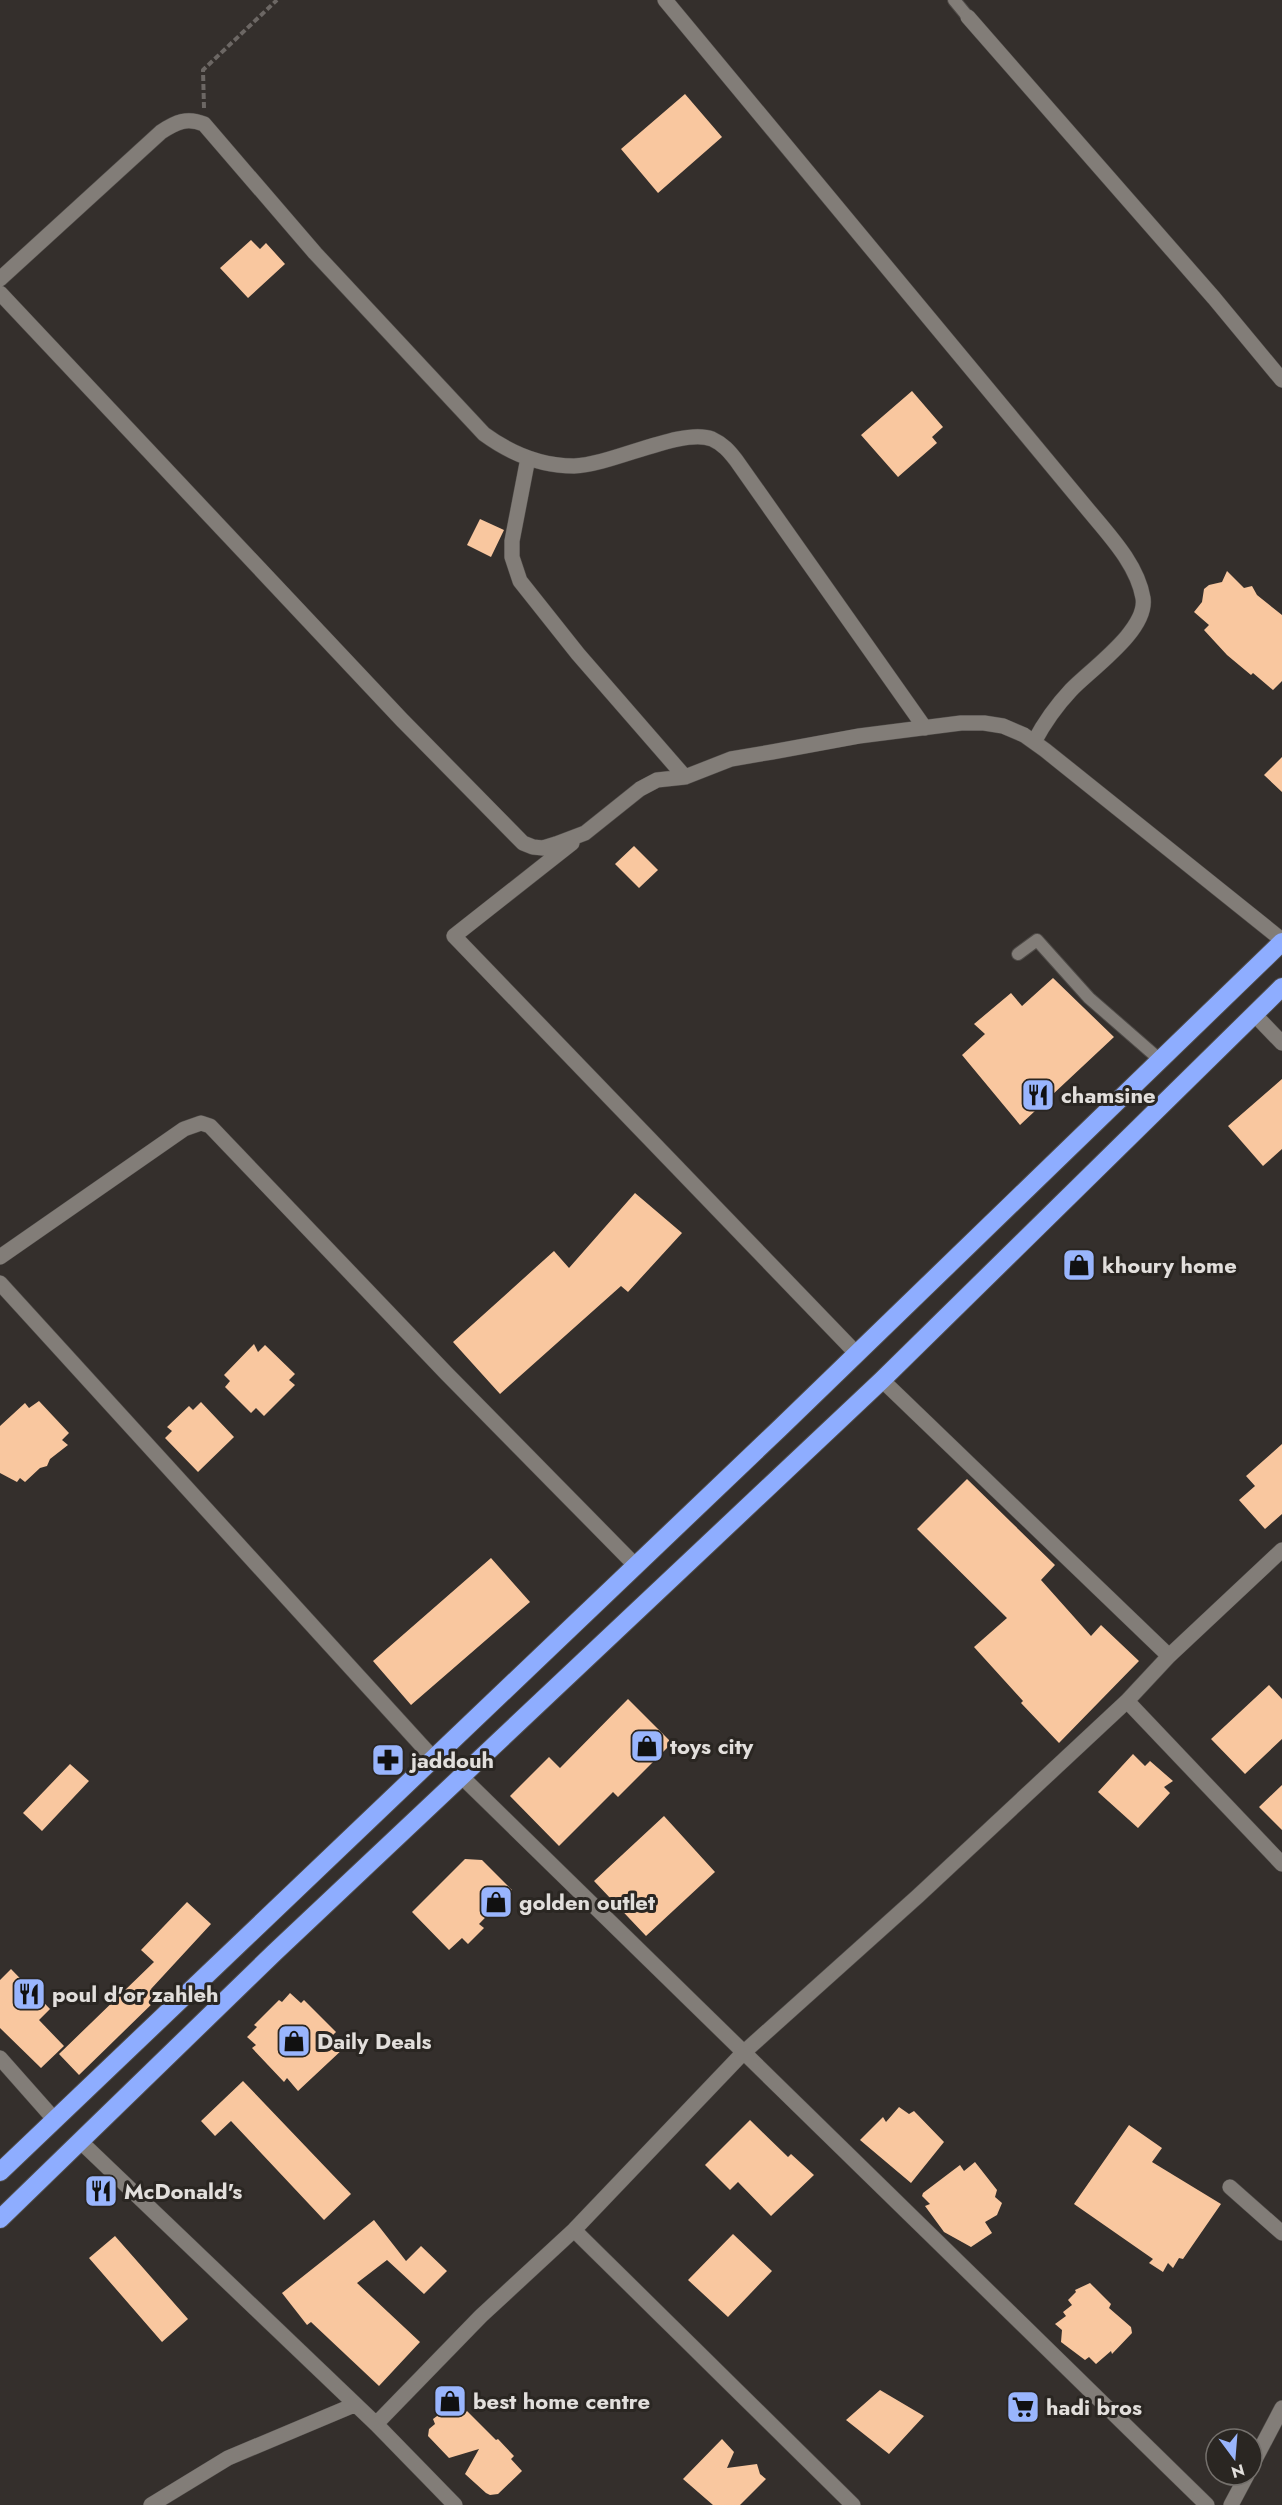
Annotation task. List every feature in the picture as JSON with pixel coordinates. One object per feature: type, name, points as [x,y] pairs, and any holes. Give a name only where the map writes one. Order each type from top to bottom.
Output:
[{"type":"highway","points":[[0,2172],[856,1353],[1282,941]]},
{"type":"highway","points":[[0,2220],[283,1945],[882,1380],[1282,987]]},
{"type":"street","points":[[665,0],[1085,506],[1131,566],[1143,601],[1141,615],[1119,645],[1071,690],[1044,723],[1034,742]]},
{"type":"street","points":[[968,17],[1214,298],[1282,380]]},
{"type":"street","points":[[0,279],[161,132],[183,120],[194,120],[204,124],[315,253],[484,434],[504,448],[528,458],[572,466],[594,464],[665,442],[693,436],[711,439],[724,446],[743,469],[925,728]]},
{"type":"street","points":[[0,293],[511,833],[523,843],[543,848],[585,833]]},
{"type":"street","points":[[528,458],[512,541],[512,557],[520,581],[685,777]]},
{"type":"street","points":[[856,1353],[454,936],[640,789],[657,780],[685,777],[731,759],[859,736],[984,723],[1003,726],[1034,742],[1282,941]]},
{"type":"street","points":[[1282,1002],[1258,1010],[1282,1043]]},
{"type":"street","points":[[0,1257],[184,1129],[201,1123],[210,1126],[455,1382],[635,1565]]},
{"type":"street","points":[[0,1283],[433,1758]]},
{"type":"street","points":[[882,1380],[1169,1656]]},
{"type":"street","points":[[376,2424],[481,2316],[574,2230],[743,2053],[918,1896],[1127,1701],[1169,1656],[1282,1550]]},
{"type":"street","points":[[1127,1701],[1282,1864]]},
{"type":"street","points":[[461,1776],[1207,2505]]},
{"type":"street","points":[[0,2058],[54,2119]]},
{"type":"street","points":[[81,2142],[376,2424],[456,2505]]},
{"type":"street","points":[[1230,2187],[1282,2233]]},
{"type":"street","points":[[574,2230],[854,2505]]},
{"type":"street","points":[[151,2505],[228,2458],[354,2405]]},
{"type":"street","points":[[1264,2442],[1282,2408]]},
{"type":"street","points":[[1231,2505],[1241,2487]]},
{"type":"lane","points":[[954,0],[968,17]]},
{"type":"lane","points":[[1018,954],[1037,940],[1089,998],[1159,1059]]},
{"type":"path","points":[[204,124],[203,70],[277,0]]},
{"type":"building","points":[[685,94],[722,137],[658,193],[621,149]]},
{"type":"building","points":[[251,240],[260,249],[266,243],[285,264],[248,298],[220,268]]},
{"type":"building","points":[[912,391],[943,427],[932,437],[937,443],[898,477],[861,435]]},
{"type":"building","points":[[480,519],[504,530],[491,557],[467,545]]},
{"type":"building","points":[[1227,571],[1244,588],[1252,586],[1257,595],[1282,615],[1282,681],[1273,690],[1227,655],[1204,630],[1209,625],[1194,612],[1202,602],[1204,589],[1209,585],[1222,582]]},
{"type":"building","points":[[1282,757],[1282,792],[1264,775]]},
{"type":"building","points":[[634,846],[658,870],[639,888],[615,864]]},
{"type":"building","points":[[1053,978],[1114,1037],[1020,1125],[962,1055],[985,1034],[974,1024],[1011,993],[1022,1006]]},
{"type":"building","points":[[1282,1079],[1282,1149],[1263,1166],[1228,1126]]},
{"type":"building","points":[[635,1193],[682,1233],[628,1292],[621,1286],[500,1394],[453,1342],[554,1251],[569,1268]]},
{"type":"building","points":[[254,1344],[258,1352],[265,1345],[295,1374],[289,1380],[295,1385],[264,1416],[256,1408],[251,1413],[225,1387],[230,1381],[224,1375]]},
{"type":"building","points":[[39,1401],[69,1433],[62,1440],[68,1445],[50,1459],[47,1466],[40,1468],[25,1482],[20,1478],[17,1482],[0,1473],[0,1426],[25,1403],[29,1408]]},
{"type":"building","points":[[201,1402],[234,1437],[198,1472],[165,1438],[172,1431],[167,1427],[189,1406],[193,1410]]},
{"type":"building","points":[[1282,1444],[1282,1514],[1265,1529],[1239,1500],[1255,1486],[1246,1476]]},
{"type":"building","points":[[967,1479],[1055,1565],[1041,1580],[1091,1636],[1101,1625],[1139,1661],[1059,1743],[1021,1703],[1023,1701],[974,1647],[1007,1618],[917,1529]]},
{"type":"building","points":[[491,1558],[530,1602],[411,1705],[373,1661]]},
{"type":"building","points":[[1269,1685],[1282,1699],[1282,1739],[1245,1774],[1211,1739]]},
{"type":"building","points":[[628,1699],[672,1743],[618,1797],[613,1792],[559,1846],[510,1796],[549,1757],[560,1768]]},
{"type":"building","points":[[1133,1754],[1145,1766],[1150,1761],[1173,1781],[1164,1787],[1170,1793],[1138,1828],[1098,1792]]},
{"type":"building","points":[[70,1764],[89,1781],[42,1831],[23,1813]]},
{"type":"building","points":[[1282,1785],[1282,1830],[1259,1807]]},
{"type":"building","points":[[664,1816],[715,1872],[646,1936],[594,1881]]},
{"type":"building","points":[[465,1859],[482,1860],[512,1890],[479,1924],[484,1928],[468,1944],[462,1938],[449,1950],[412,1912]]},
{"type":"building","points":[[187,1902],[211,1924],[151,1989],[159,1997],[79,2075],[59,2054],[154,1962],[141,1950]]},
{"type":"building","points":[[11,1969],[50,2009],[39,2020],[64,2046],[41,2068],[0,2028],[0,1980]]},
{"type":"building","name":"Daily Deals","points":[[290,1993],[301,2003],[304,2000],[336,2032],[332,2036],[344,2048],[298,2091],[287,2078],[284,2082],[252,2048],[256,2045],[247,2037],[257,2027],[254,2025],[279,2000],[282,2002]]},
{"type":"building","points":[[243,2081],[351,2194],[324,2220],[231,2121],[215,2136],[201,2121]]},
{"type":"building","points":[[899,2107],[909,2114],[914,2111],[944,2142],[911,2183],[860,2140],[883,2117],[886,2122]]},
{"type":"building","points":[[750,2120],[788,2157],[791,2154],[814,2175],[771,2216],[738,2182],[730,2190],[705,2165]]},
{"type":"building","points":[[1129,2125],[1162,2148],[1152,2162],[1221,2204],[1183,2259],[1179,2258],[1173,2268],[1168,2263],[1163,2272],[1149,2263],[1153,2259],[1074,2204]]},
{"type":"building","points":[[975,2162],[997,2190],[995,2197],[1002,2203],[997,2215],[985,2222],[992,2233],[971,2247],[944,2232],[925,2206],[930,2204],[922,2196],[960,2165],[964,2171]]},
{"type":"building","points":[[374,2220],[406,2261],[421,2246],[447,2271],[424,2294],[387,2260],[357,2283],[420,2342],[379,2386],[311,2322],[307,2325],[282,2293]]},
{"type":"building","points":[[733,2234],[772,2271],[728,2317],[688,2280]]},
{"type":"building","points":[[115,2236],[188,2319],[162,2342],[89,2258]]},
{"type":"building","points":[[1090,2283],[1111,2304],[1109,2308],[1131,2327],[1132,2333],[1112,2354],[1111,2351],[1096,2364],[1089,2357],[1085,2360],[1061,2342],[1062,2330],[1055,2324],[1066,2316],[1063,2312],[1072,2305],[1068,2300],[1076,2292],[1075,2290]]},
{"type":"building","points":[[880,2390],[924,2416],[889,2454],[846,2420]]},
{"type":"building","points":[[452,2405],[464,2415],[467,2411],[496,2440],[498,2439],[514,2456],[511,2459],[522,2471],[498,2494],[486,2493],[465,2474],[479,2449],[449,2458],[428,2436],[429,2429],[435,2424],[433,2419]]},
{"type":"building","points":[[722,2439],[734,2452],[727,2468],[757,2464],[760,2474],[766,2479],[740,2505],[713,2505],[683,2479]]},
{"type":"place","name":"chamsine","points":[[1038,1095]]},
{"type":"place","name":"khoury home","points":[[1079,1265]]},
{"type":"place","name":"toys city","points":[[647,1746]]},
{"type":"place","name":"jaddouh","points":[[388,1760]]},
{"type":"place","name":"golden outlet","points":[[496,1902]]},
{"type":"place","name":"poul d'or zahleh","points":[[29,1994]]},
{"type":"place","name":"Daily Deals","points":[[294,2041]]},
{"type":"place","name":"McDonald's","points":[[101,2191]]},
{"type":"place","name":"best home centre","points":[[450,2401]]},
{"type":"place","name":"hadi bros","points":[[1023,2407]]}]
